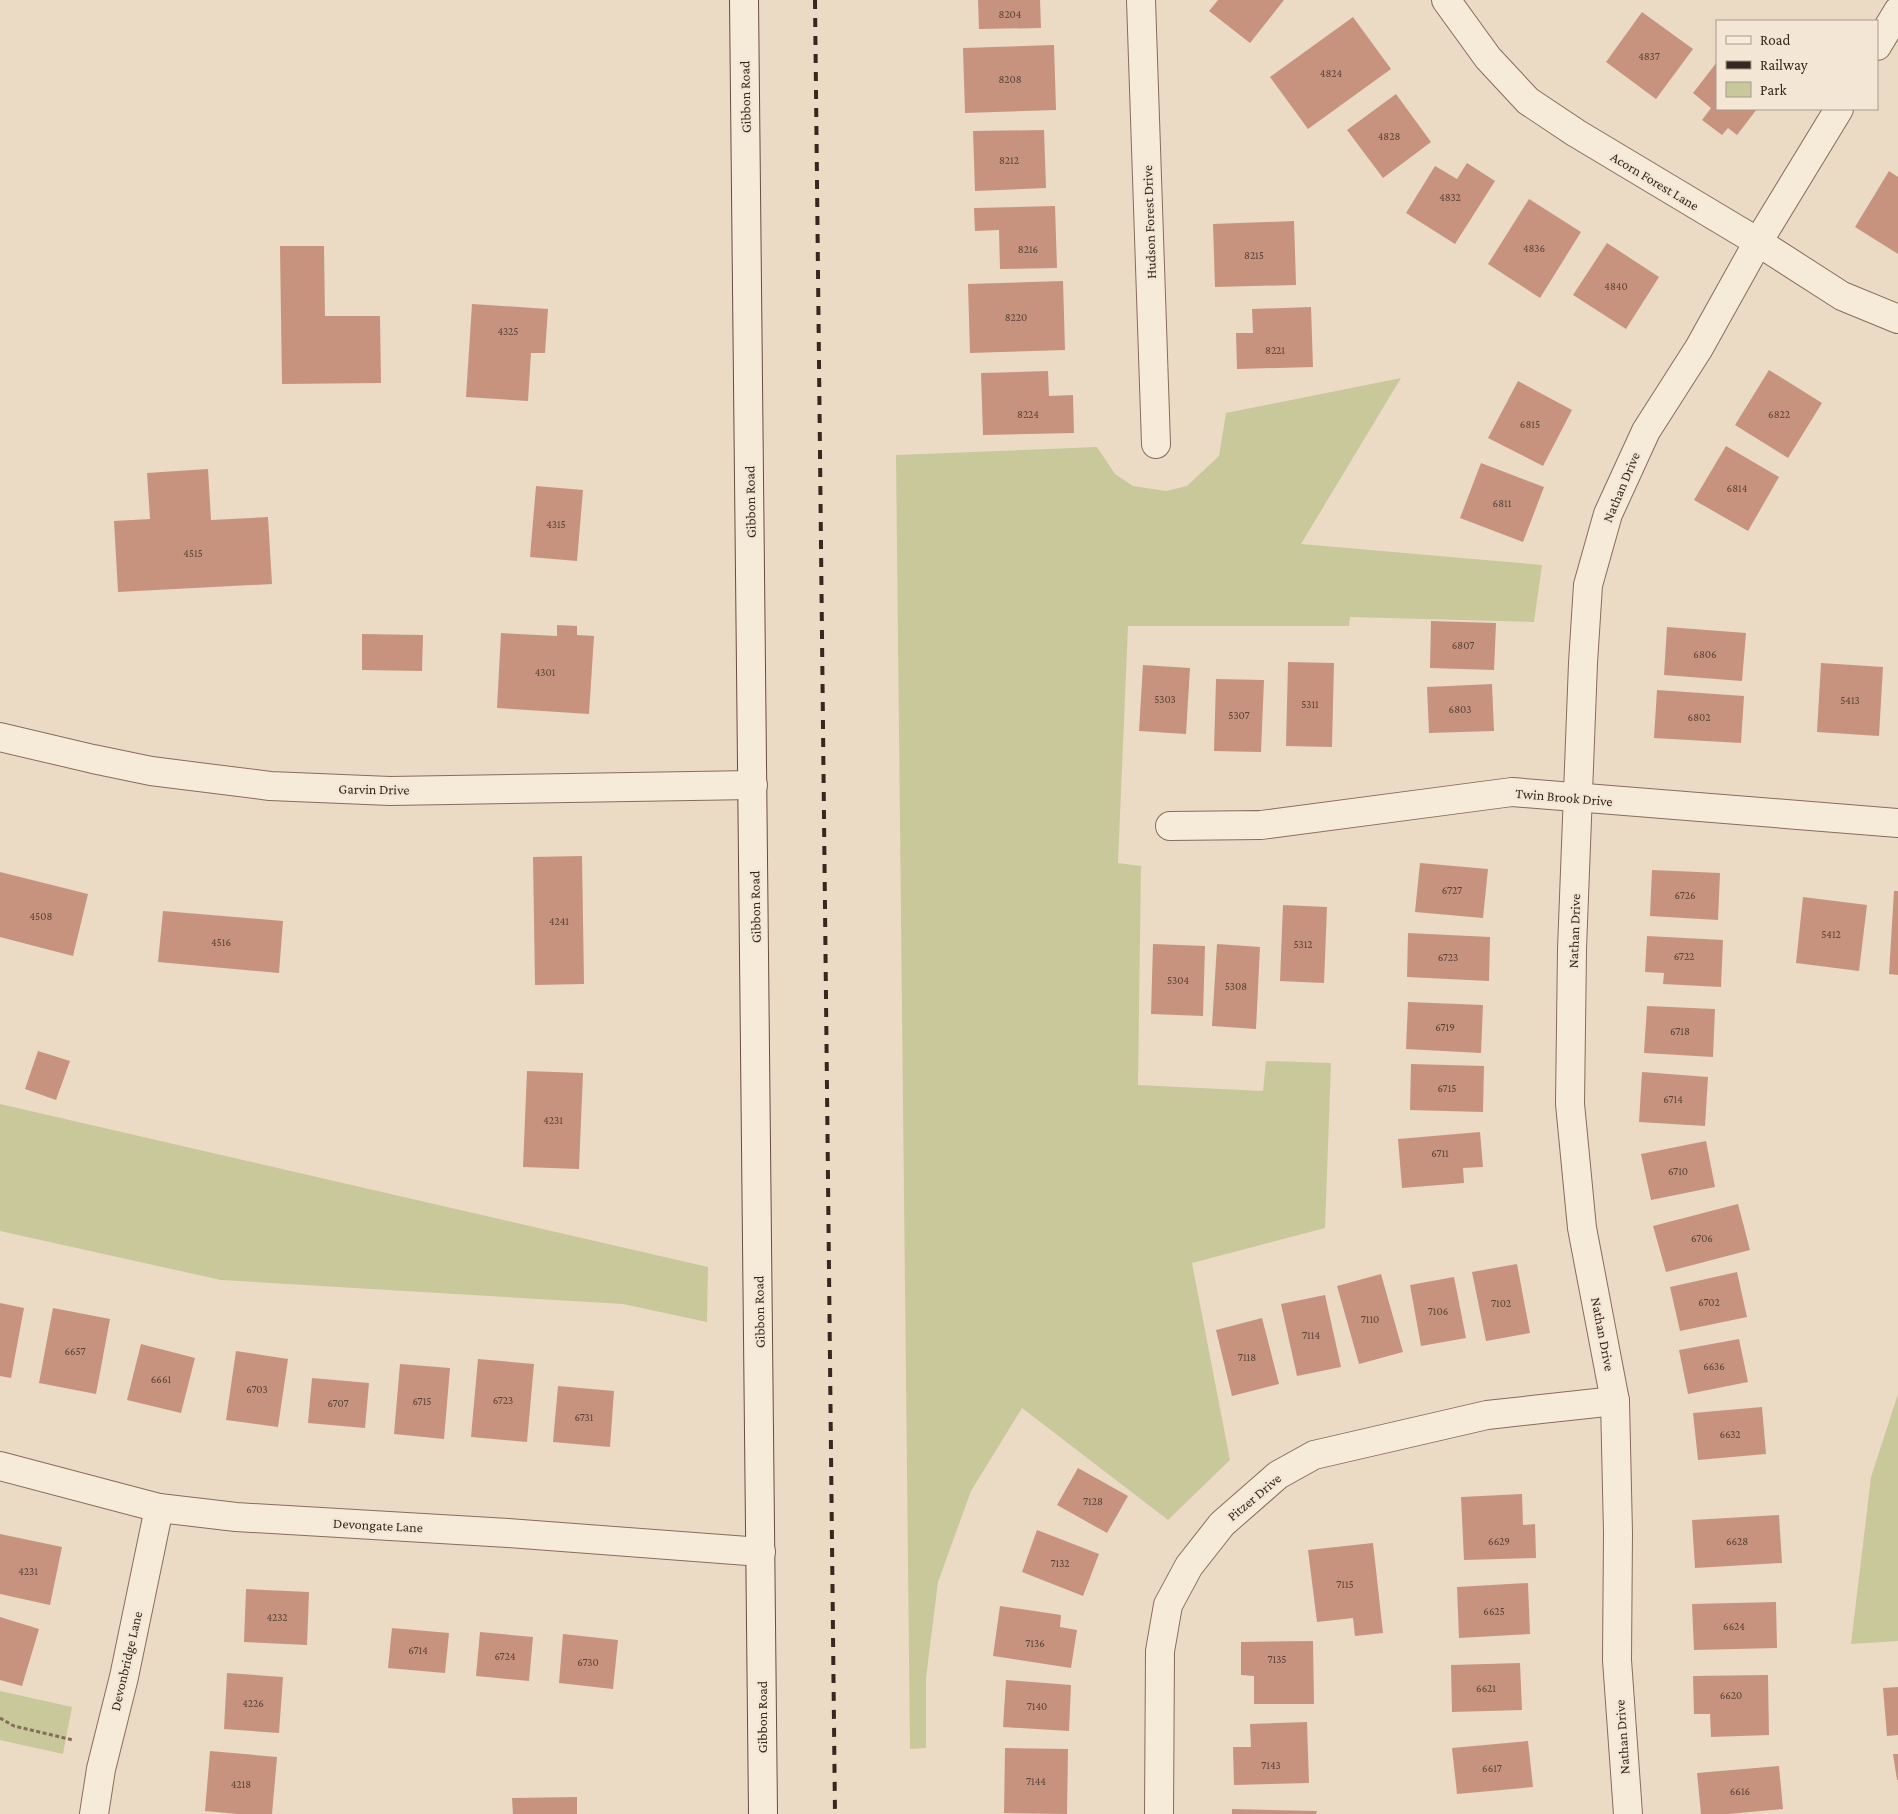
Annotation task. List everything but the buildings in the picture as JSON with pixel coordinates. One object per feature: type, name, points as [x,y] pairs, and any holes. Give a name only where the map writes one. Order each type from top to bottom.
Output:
[{"type":"street","name":"Gibbon Road","points":[[744,0],[763,1814]]},
{"type":"street","name":"Hudson Forest Drive","points":[[1141,0],[1156,444]]},
{"type":"street","name":"Acorn Forest Lane","points":[[1446,0],[1488,58],[1528,101],[1576,133],[1758,242],[1842,296],[1898,319]]},
{"type":"street","points":[[1878,44],[1898,11]]},
{"type":"street","name":"Nathan Drive","points":[[1628,1814],[1617,1660],[1618,1533],[1615,1401],[1582,1228],[1570,1104],[1572,949],[1583,663],[1588,585],[1608,514],[1646,430],[1699,348],[1758,242],[1838,110]]},
{"type":"street","name":"Garvin Drive","points":[[0,737],[151,771],[270,786],[390,791],[753,785]]},
{"type":"street","name":"Twin Brook Drive","points":[[1170,826],[1260,825],[1512,792],[1898,823]]},
{"type":"street","name":"Pitzer Drive","points":[[1158,1814],[1160,1651],[1168,1605],[1189,1566],[1222,1524],[1278,1475],[1314,1455],[1487,1415],[1615,1401]]},
{"type":"street","name":"Devongate Lane","points":[[0,1466],[159,1508],[236,1517],[508,1533],[761,1552]]},
{"type":"street","name":"Devonbridge Lane","points":[[94,1814],[101,1769],[124,1677],[159,1508]]},
{"type":"path","points":[[0,1718],[14,1726],[73,1740]]},
{"type":"green space","points":[[1401,378],[1301,544],[1542,565],[1534,622],[1350,617],[1349,626],[1128,626],[1118,863],[1141,866],[1138,1085],[1263,1091],[1266,1061],[1331,1063],[1325,1228],[1192,1263],[1230,1460],[1168,1520],[1022,1408],[971,1491],[938,1582],[926,1678],[926,1748],[910,1749],[896,455],[1097,447],[1115,474],[1133,486],[1166,491],[1187,486],[1219,456],[1226,413]]},
{"type":"green space","points":[[0,1104],[708,1267],[707,1322],[623,1304],[221,1280],[0,1231]]},
{"type":"green space","points":[[1898,1394],[1898,1641],[1851,1644],[1871,1477]]},
{"type":"green space","points":[[0,1691],[72,1707],[63,1754],[0,1740]]},
{"type":"railway","points":[[815,0],[835,1814]]}]
